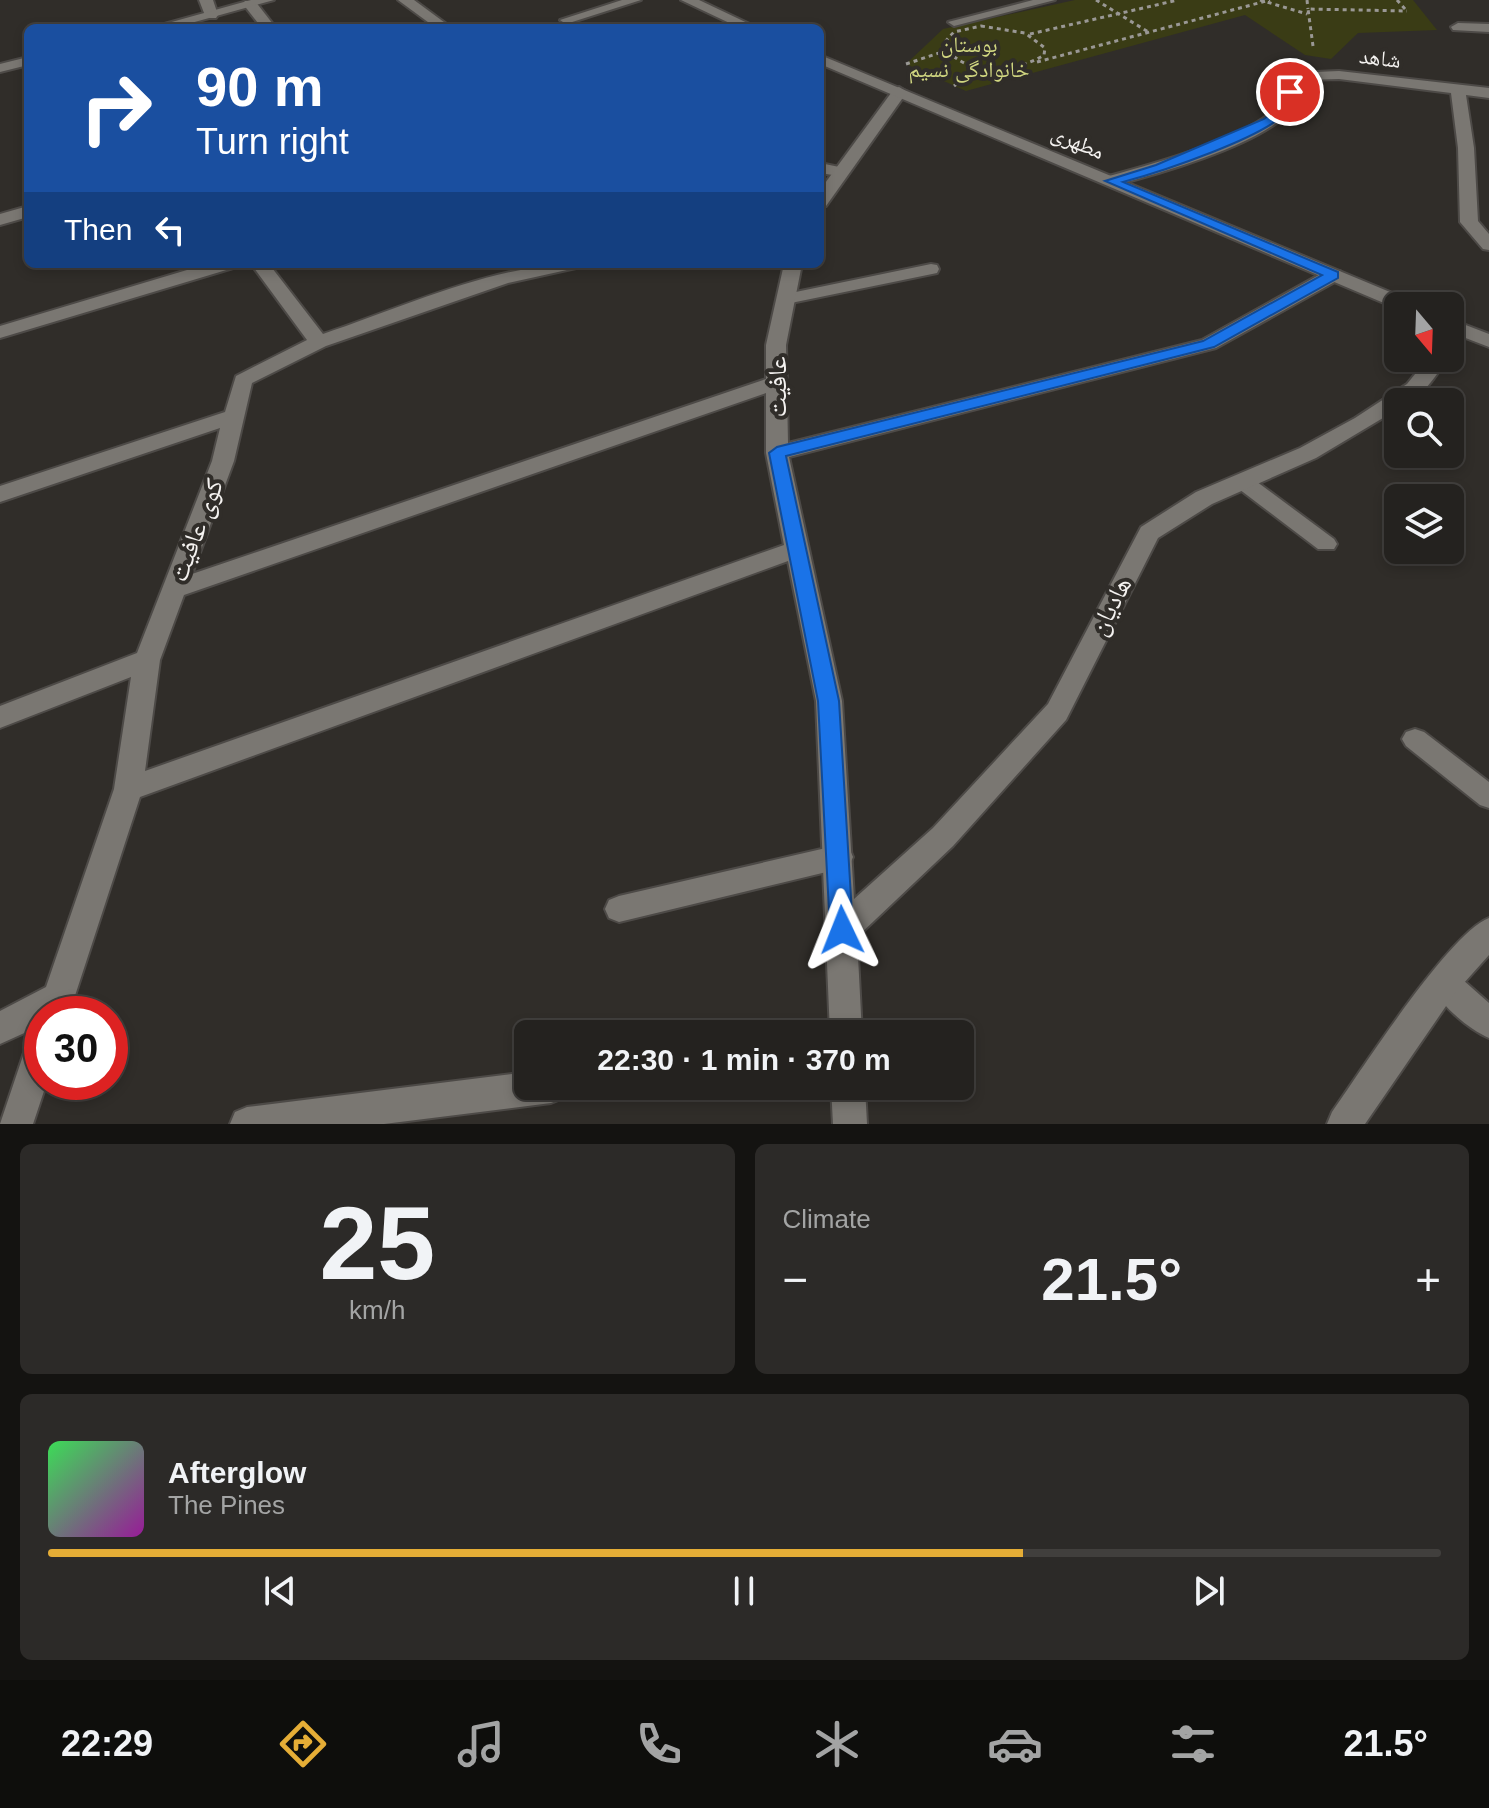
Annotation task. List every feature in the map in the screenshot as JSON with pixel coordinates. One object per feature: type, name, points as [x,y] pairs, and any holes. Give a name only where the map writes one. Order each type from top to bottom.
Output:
[{"type":"street","points":[[206,0],[211,15]]},
{"type":"street","points":[[174,24],[267,0]]},
{"type":"street","points":[[405,0],[439,24]]},
{"type":"street","points":[[688,0],[742,24]]},
{"type":"street","points":[[250,4],[266,24]]},
{"type":"street","points":[[1458,27],[1489,28]]},
{"type":"street","name":"مطهری","points":[[824,61],[1384,296]]},
{"type":"street","points":[[0,68],[24,62]]},
{"type":"street","name":"شاهد","points":[[1111,181],[1160,168],[1268,122],[1284,108],[1297,76],[1339,75],[1489,93]]},
{"type":"street","points":[[1458,90],[1466,148],[1469,222],[1489,245]]},
{"type":"street","points":[[824,195],[899,92]]},
{"type":"street","points":[[0,220],[24,212]]},
{"type":"street","points":[[0,332],[214,268]]},
{"type":"street","points":[[263,268],[319,342]]},
{"type":"street","name":"کوی عافیت","points":[[59,996],[128,789],[147,660],[223,461],[243,380],[319,342],[503,279],[552,268]]},
{"type":"street","name":"عافیت","points":[[792,268],[776,345],[777,453],[829,701],[845,1020]]},
{"type":"street","points":[[777,453],[1209,344],[1333,275]]},
{"type":"street","points":[[1464,335],[1489,341]]},
{"type":"street","name":"هادیان","points":[[842,930],[943,837],[1057,712],[1149,533],[1204,498],[1308,453],[1363,423],[1414,389],[1427,372]]},
{"type":"street","points":[[174,589],[776,383]]},
{"type":"street","points":[[0,494],[234,416]]},
{"type":"street","points":[[128,789],[797,549]]},
{"type":"street","points":[[0,717],[147,660]]},
{"type":"street","points":[[1344,1124],[1444,982],[1489,932]]},
{"type":"street","points":[[0,1028],[24,1019]]},
{"type":"street","points":[[247,1124],[514,1091]]},
{"type":"street","points":[[16,1124],[24,1100]]},
{"type":"street","points":[[849,1100],[850,1124]]},
{"type":"lane","points":[[566,20],[635,0]]},
{"type":"lane","points":[[954,22],[1049,0]]},
{"type":"lane","points":[[824,169],[839,171]]},
{"type":"lane","points":[[786,299],[931,269]]},
{"type":"lane","points":[[1242,481],[1326,544]]},
{"type":"lane","points":[[1415,739],[1489,797]]},
{"type":"lane","points":[[619,909],[839,857]]},
{"type":"lane","points":[[1444,982],[1489,1023]]},
{"type":"path","points":[[1096,0],[1150,33]]},
{"type":"path","points":[[1178,0],[1029,34],[998,27],[965,29],[946,38],[943,44],[952,57],[978,67],[1010,69],[1266,4],[1270,0]]},
{"type":"path","points":[[1260,0],[1307,12],[1407,11],[1397,0]]},
{"type":"path","points":[[1307,0],[1313,46]]},
{"type":"path","points":[[1029,34],[1045,48],[1044,55],[1037,62]]},
{"type":"path","points":[[906,64],[945,51]]},
{"type":"path","points":[[954,86],[978,67]]},
{"type":"green space","name":"بوستان خانوادگی نسیم","points":[[1075,0],[1413,0],[1437,30],[1358,33],[1331,59],[1305,55],[1245,15],[966,91],[906,64],[943,29]]},
{"type":"route","points":[[842,930],[829,701],[777,453],[1209,344],[1333,275],[1111,181],[1160,168],[1268,122],[1284,108],[1290,92]]}]
